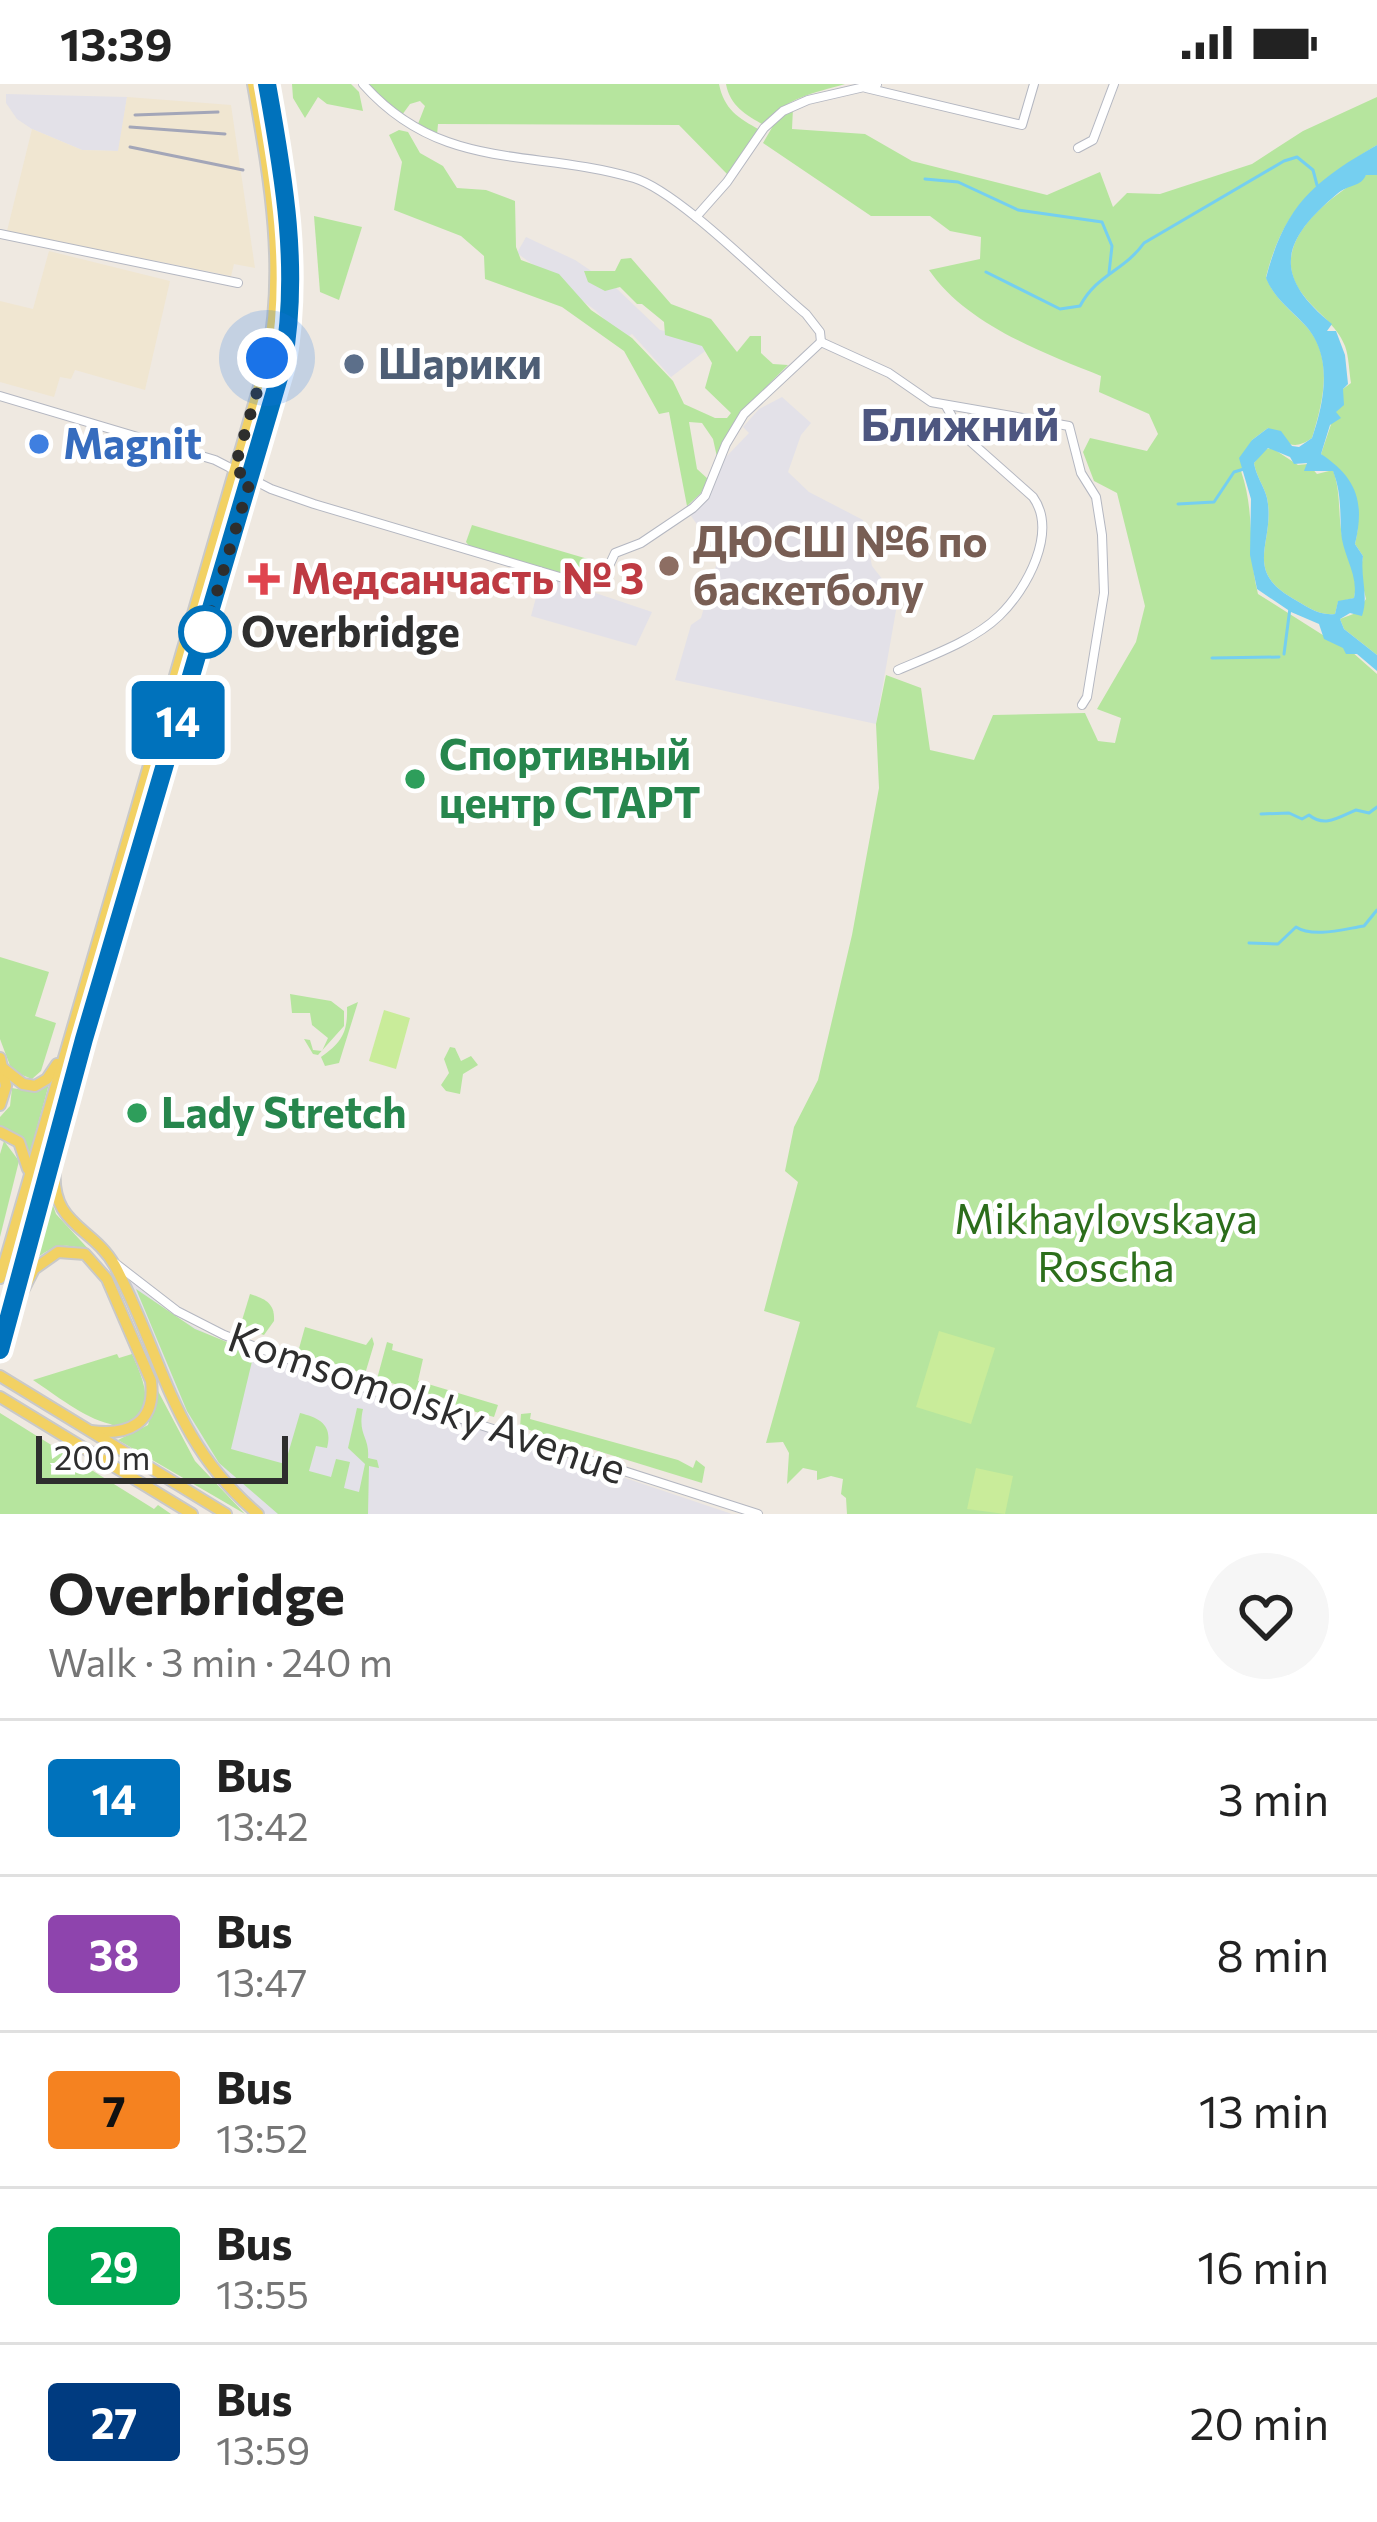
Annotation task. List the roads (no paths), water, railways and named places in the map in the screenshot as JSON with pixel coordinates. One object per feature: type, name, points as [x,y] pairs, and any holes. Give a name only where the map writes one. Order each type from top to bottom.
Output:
[{"type":"main road","points":[[0,1278],[267,358],[278,286],[272,195],[253,84]]},
{"type":"main road","points":[[0,1350],[283,364],[292,287],[291,242],[268,90]]},
{"type":"main road","points":[[2,1064],[22,1084],[35,1086],[63,1056]]},
{"type":"main road","points":[[0,1105],[6,1093],[2,1064]]},
{"type":"main road","points":[[0,1132],[19,1142],[29,1175]]},
{"type":"main road","points":[[58,1135],[54,1176],[59,1205],[112,1261],[183,1427],[216,1475],[257,1514]]},
{"type":"main road","points":[[10,1313],[34,1269],[58,1252],[85,1254],[100,1268],[136,1343],[153,1396],[139,1425],[116,1432],[91,1431]]},
{"type":"main road","points":[[0,1376],[226,1514]]},
{"type":"main road","points":[[0,1397],[191,1514]]},
{"type":"main road","points":[[161,1497],[179,1514]]},
{"type":"street","points":[[363,84],[397,117],[435,140],[637,178],[696,217],[806,314],[820,332],[821,342]]},
{"type":"street","points":[[696,217],[775,117],[808,100],[877,84]]},
{"type":"street","points":[[862,88],[1022,124],[1034,84]]},
{"type":"street","points":[[1078,148],[1093,140],[1114,84]]},
{"type":"street","points":[[0,234],[238,283]]},
{"type":"street","points":[[0,396],[162,443],[314,504],[590,586],[602,581],[615,553],[640,543],[705,496],[725,444],[744,414],[821,342]]},
{"type":"street","points":[[821,342],[841,347],[931,401],[1069,426],[1081,473],[1096,497],[1102,535],[1104,593],[1088,697],[1082,705]]},
{"type":"street","points":[[898,670],[999,616],[1042,542],[1041,509],[1033,497],[962,434],[946,406]]},
{"type":"street","name":"Komsomolsky Avenue","points":[[112,1261],[198,1324],[368,1389],[758,1514]]},
{"type":"water","points":[[1377,145],[1377,175],[1366,175],[1318,211],[1304,227],[1291,258],[1300,290],[1332,324],[1327,331],[1336,331],[1345,355],[1348,384],[1343,389],[1344,405],[1336,412],[1341,418],[1330,425],[1321,454],[1343,472],[1358,503],[1355,544],[1363,556],[1364,609],[1362,616],[1350,613],[1340,619],[1344,629],[1377,655],[1377,671],[1357,654],[1346,654],[1324,639],[1319,624],[1257,589],[1250,555],[1251,499],[1239,458],[1268,428],[1281,431],[1292,446],[1312,438],[1323,393],[1319,348],[1266,278],[1293,213],[1319,184]],"holes":[[[1268,448],[1290,457],[1294,464],[1307,463],[1304,471],[1333,471],[1336,479],[1342,540],[1355,589],[1354,598],[1338,601],[1335,614],[1318,612],[1292,598],[1277,587],[1264,565],[1269,513],[1254,463]]]},
{"type":"waterway","points":[[986,272],[1060,309],[1080,306],[1094,287],[1144,243],[1284,161],[1297,157],[1313,170],[1317,185]]},
{"type":"waterway","points":[[925,179],[958,182],[1018,210],[1102,222],[1112,246],[1109,273]]},
{"type":"waterway","points":[[1178,504],[1214,502],[1234,472],[1244,469]]},
{"type":"waterway","points":[[1284,654],[1290,608]]},
{"type":"waterway","points":[[1212,658],[1279,657]]},
{"type":"waterway","points":[[1261,814],[1289,813],[1302,819],[1309,815],[1326,821],[1356,810],[1369,813],[1377,807]]},
{"type":"waterway","points":[[1249,943],[1278,944],[1296,927],[1320,932],[1364,926],[1377,910]]},
{"type":"railway","points":[[135,115],[218,112]]},
{"type":"railway","points":[[130,127],[225,134]]},
{"type":"railway","points":[[130,147],[243,170]]},
{"type":"place","name":"Шарики","points":[[354,364]]},
{"type":"place","name":"Magnit","points":[[39,444]]},
{"type":"place","name":"ДЮСШ №6 по баскетболу","points":[[669,566]]},
{"type":"place","name":"Медсанчасть № 3","points":[[264,579]]},
{"type":"place","name":"Overbridge","points":[[205,632]]},
{"type":"place","name":"Спортивный центр СТАРТ","points":[[415,779]]},
{"type":"place","name":"Lady Stretch","points":[[137,1113]]},
{"type":"district","name":"Ближний","points":[[960,425]]},
{"type":"park label","name":"Mikhaylovskaya Roscha","points":[[1106,1243]]}]
